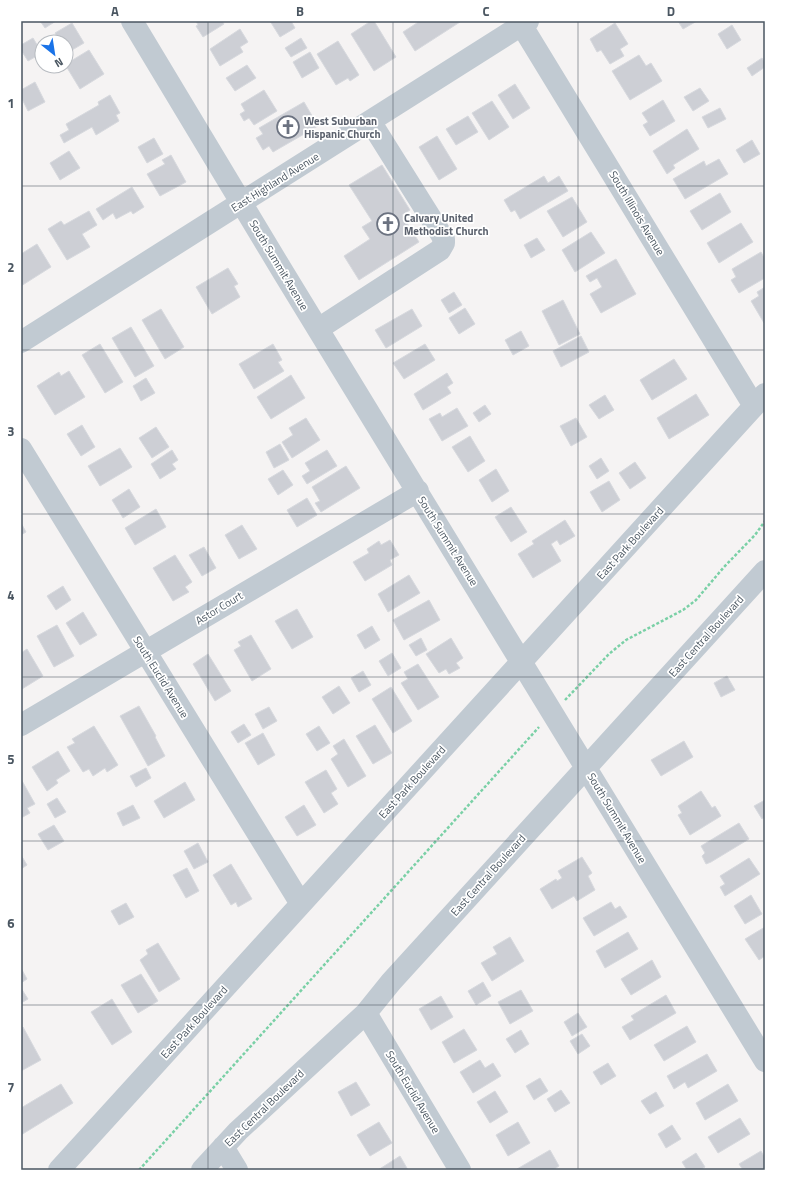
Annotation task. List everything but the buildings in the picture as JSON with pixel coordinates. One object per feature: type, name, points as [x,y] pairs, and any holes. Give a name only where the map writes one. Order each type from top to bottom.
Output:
[{"type":"street","name":"South Summit Avenue","points":[[132,21],[318,329],[587,767],[765,1061]]},
{"type":"street","name":"East Highland Avenue","points":[[21,342],[242,203],[523,22]]},
{"type":"street","name":"South Illinois Avenue","points":[[523,22],[760,400]]},
{"type":"street","points":[[318,329],[440,250],[444,243],[444,239],[370,121]]},
{"type":"street","name":"East Park Boulevard","points":[[59,1170],[760,400]]},
{"type":"street","name":"South Euclid Avenue","points":[[21,449],[301,904]]},
{"type":"street","name":"Astor Court","points":[[21,726],[418,491]]},
{"type":"street","name":"East Central Boulevard","points":[[202,1170],[238,1131],[366,1013],[392,982],[765,571]]},
{"type":"street","name":"South Euclid Avenue","points":[[366,1013],[460,1170]]},
{"type":"street","points":[[223,1147],[237,1170]]},
{"type":"path","points":[[563,702],[609,654],[626,640],[683,610],[696,600],[765,522]]},
{"type":"path","points":[[138,1170],[544,722]]},
{"type":"place","name":"West Suburban Hispanic Church","points":[[288,127]]},
{"type":"place","name":"Calvary United Methodist Church","points":[[388,224]]}]
